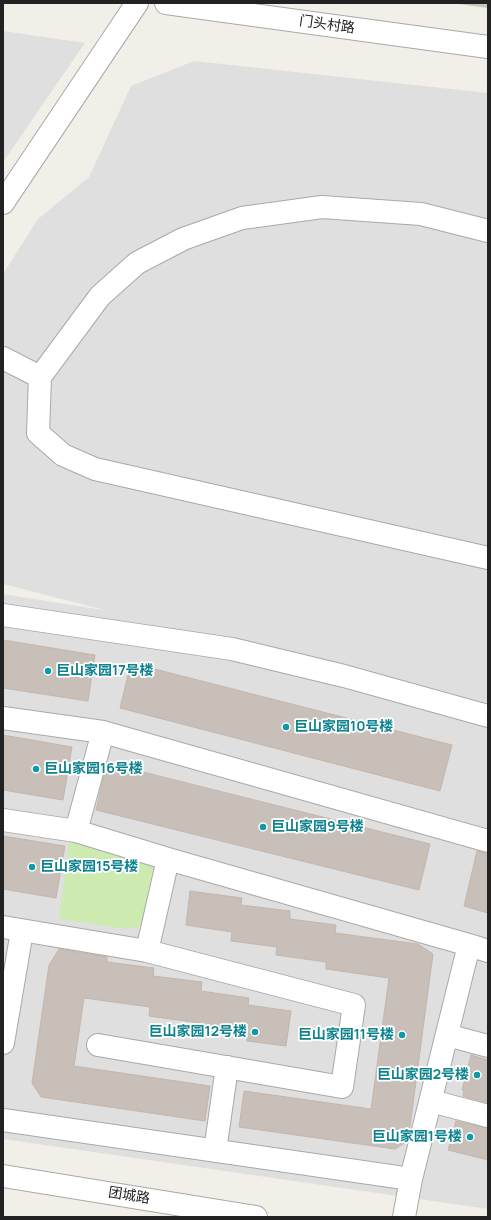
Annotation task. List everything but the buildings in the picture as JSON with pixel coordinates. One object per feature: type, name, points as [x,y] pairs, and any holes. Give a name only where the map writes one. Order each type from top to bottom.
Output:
[{"type":"street","points":[[3,203],[137,3]]},
{"type":"street","name":"门头村路","points":[[166,3],[488,48]]},
{"type":"street","points":[[488,231],[421,214],[322,207],[242,218],[183,239],[137,263],[100,296],[40,378],[38,433],[63,455],[96,469],[488,558]]},
{"type":"street","points":[[3,358],[40,378]]},
{"type":"street","points":[[3,615],[232,649],[344,676],[488,716]]},
{"type":"street","points":[[3,718],[103,732],[488,841]]},
{"type":"street","points":[[76,831],[103,732]]},
{"type":"street","points":[[3,820],[76,831],[478,948],[447,1035],[411,1179],[404,1217]]},
{"type":"street","points":[[147,951],[168,859]]},
{"type":"street","points":[[4,1035],[12,929],[147,951],[354,1005],[342,1087],[98,1045]]},
{"type":"street","points":[[447,1035],[488,1046]]},
{"type":"street","points":[[215,1151],[227,1067]]},
{"type":"street","points":[[430,1101],[488,1116]]},
{"type":"street","points":[[3,1120],[411,1179]]},
{"type":"street","name":"团城路","points":[[3,1176],[256,1217]]},
{"type":"shaded area","points":[[452,3],[488,3],[488,8]]},
{"type":"shaded area","points":[[3,31],[85,43],[3,162]]},
{"type":"shaded area","points":[[194,61],[488,93],[488,1209],[3,1139],[3,594],[109,611],[3,584],[3,274],[38,219],[89,177],[131,86]]},
{"type":"green space","points":[[70,836],[155,854],[144,923],[136,928],[126,929],[59,919]]},
{"type":"place","name":"巨山家园17号楼","points":[[48,671]]},
{"type":"place","name":"巨山家园10号楼","points":[[286,727]]},
{"type":"place","name":"巨山家园16号楼","points":[[36,769]]},
{"type":"place","name":"巨山家园9号楼","points":[[263,827]]},
{"type":"place","name":"巨山家园15号楼","points":[[32,867]]},
{"type":"place","name":"巨山家园12号楼","points":[[255,1032]]},
{"type":"place","name":"巨山家园11号楼","points":[[402,1035]]},
{"type":"place","name":"巨山家园2号楼","points":[[477,1075]]},
{"type":"place","name":"巨山家园1号楼","points":[[470,1137]]}]
